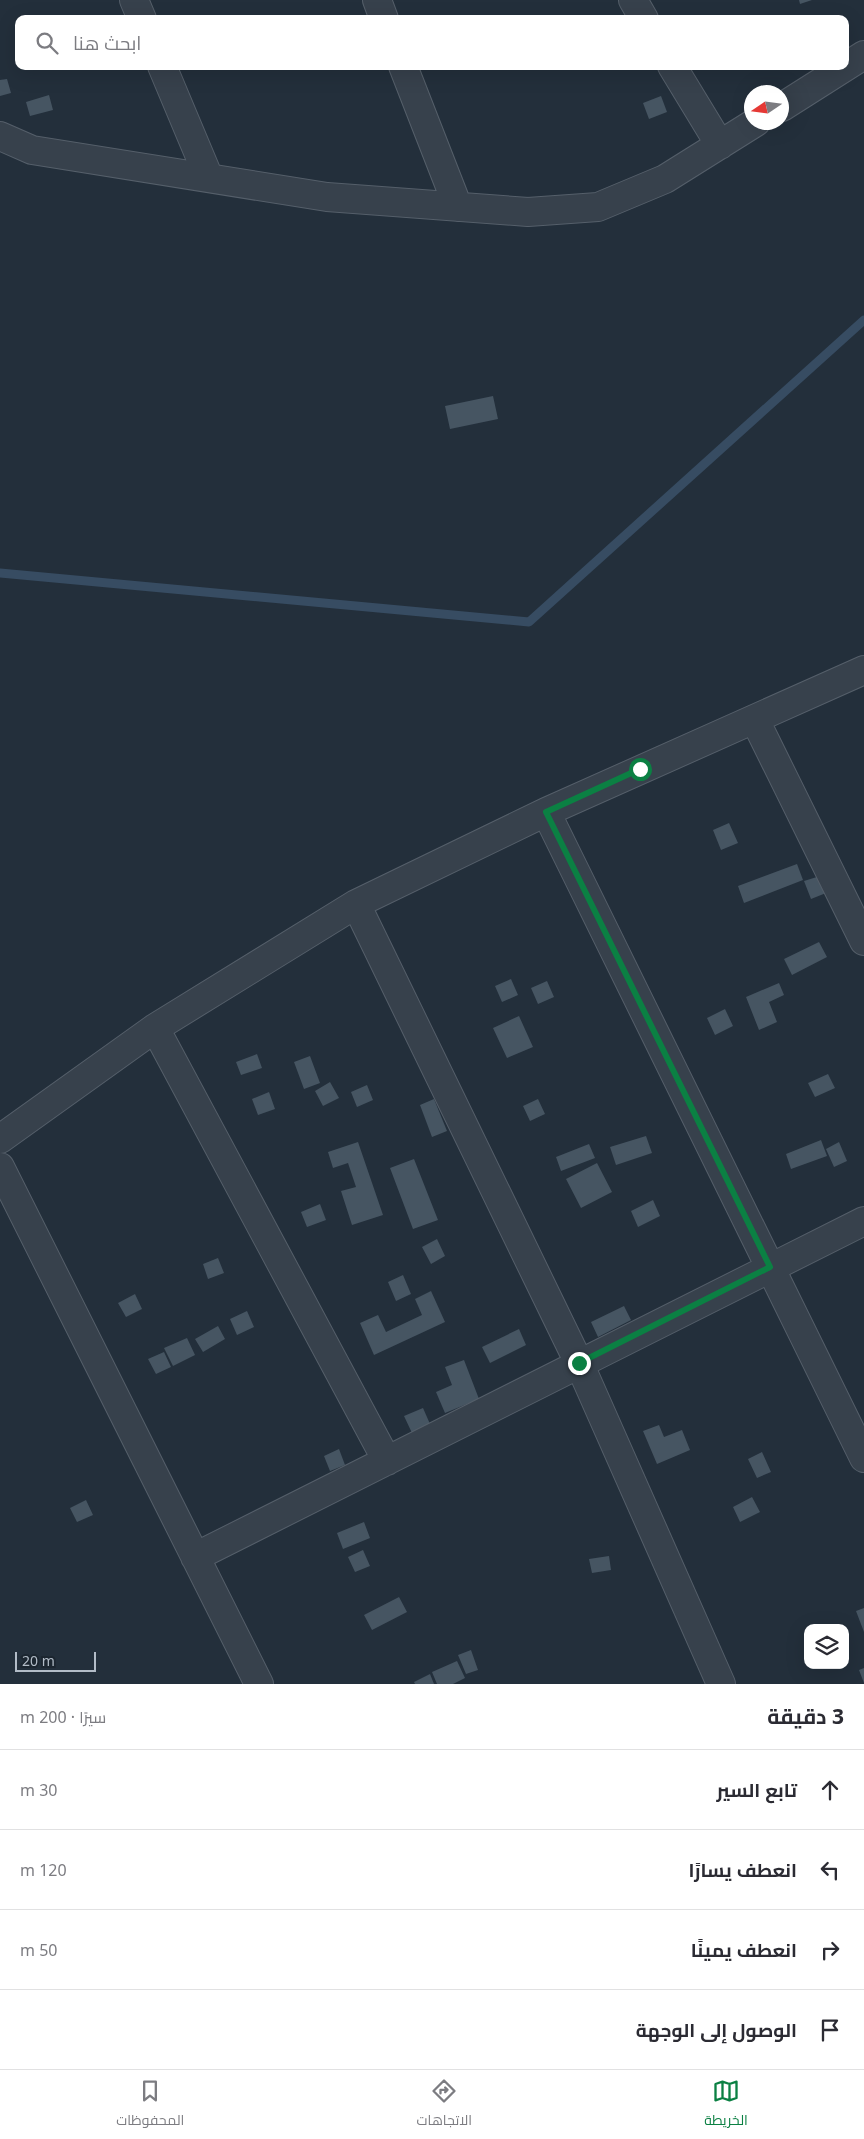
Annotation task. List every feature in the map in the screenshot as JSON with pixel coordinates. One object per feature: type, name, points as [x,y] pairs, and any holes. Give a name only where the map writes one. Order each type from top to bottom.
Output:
[{"type":"street","points":[[134,0],[140,15]]},
{"type":"street","points":[[376,0],[382,15]]},
{"type":"street","points":[[633,0],[642,15]]},
{"type":"street","points":[[849,65],[864,55]]},
{"type":"street","points":[[164,70],[209,178]]},
{"type":"street","points":[[404,70],[458,207]]},
{"type":"street","points":[[674,70],[720,145]]},
{"type":"street","points":[[789,103],[840,70]]},
{"type":"street","points":[[0,136],[32,150],[326,198],[528,212],[598,207],[665,179],[744,130]]},
{"type":"street","points":[[0,1139],[155,1028],[356,904],[546,812],[864,670]]},
{"type":"street","points":[[755,720],[864,941]]},
{"type":"street","points":[[546,812],[864,1458]]},
{"type":"street","points":[[356,904],[579,1363],[720,1684]]},
{"type":"street","points":[[155,1028],[387,1461]]},
{"type":"street","points":[[0,1167],[259,1684]]},
{"type":"street","points":[[196,1557],[864,1221]]},
{"type":"building","points":[[799,0],[812,0],[800,4]]},
{"type":"building","points":[[7,79],[11,93],[0,96],[0,80]]},
{"type":"building","points":[[49,95],[53,110],[30,116],[26,102]]},
{"type":"building","points":[[661,96],[667,112],[649,119],[643,103]]},
{"type":"building","points":[[493,396],[498,419],[450,429],[445,406]]},
{"type":"building","points":[[729,823],[738,843],[721,850],[713,830]]},
{"type":"building","points":[[797,864],[803,880],[744,903],[738,886]]},
{"type":"building","points":[[820,876],[826,893],[811,899],[804,881]]},
{"type":"building","points":[[819,942],[827,957],[792,975],[784,959]]},
{"type":"building","points":[[511,979],[518,995],[502,1002],[495,986]]},
{"type":"building","points":[[547,981],[554,997],[538,1004],[531,988]]},
{"type":"building","points":[[779,983],[784,995],[769,1002],[777,1022],[759,1030],[746,997]]},
{"type":"building","points":[[725,1009],[733,1026],[715,1035],[707,1018]]},
{"type":"building","points":[[519,1016],[533,1047],[507,1058],[493,1028]]},
{"type":"building","points":[[257,1054],[262,1068],[241,1075],[236,1062]]},
{"type":"building","points":[[310,1056],[320,1083],[304,1089],[294,1062]]},
{"type":"building","points":[[828,1074],[835,1088],[815,1097],[808,1083]]},
{"type":"building","points":[[330,1082],[339,1098],[323,1106],[315,1091]]},
{"type":"building","points":[[367,1085],[373,1100],[357,1107],[351,1092]]},
{"type":"building","points":[[269,1092],[275,1109],[258,1115],[252,1099]]},
{"type":"building","points":[[434,1099],[447,1131],[432,1137],[420,1105]]},
{"type":"building","points":[[538,1099],[545,1114],[530,1121],[523,1106]]},
{"type":"building","points":[[646,1136],[652,1153],[616,1165],[610,1147]]},
{"type":"building","points":[[821,1140],[827,1156],[791,1169],[786,1154]]},
{"type":"building","points":[[358,1142],[383,1215],[352,1225],[341,1191],[356,1187],[348,1163],[333,1168],[328,1152]]},
{"type":"building","points":[[839,1142],[847,1161],[834,1167],[826,1149]]},
{"type":"building","points":[[589,1144],[595,1158],[561,1171],[556,1157]]},
{"type":"building","points":[[414,1159],[438,1220],[413,1229],[390,1168]]},
{"type":"building","points":[[597,1163],[612,1192],[581,1208],[566,1179]]},
{"type":"building","points":[[653,1200],[660,1216],[638,1227],[631,1211]]},
{"type":"building","points":[[320,1204],[326,1220],[307,1227],[301,1212]]},
{"type":"building","points":[[437,1239],[445,1256],[431,1264],[422,1247]]},
{"type":"building","points":[[218,1258],[224,1273],[208,1279],[203,1264]]},
{"type":"building","points":[[403,1275],[411,1294],[396,1301],[388,1282]]},
{"type":"building","points":[[431,1291],[445,1322],[374,1355],[360,1323],[378,1315],[386,1332],[422,1315],[415,1299]]},
{"type":"building","points":[[135,1294],[142,1309],[126,1317],[118,1303]]},
{"type":"building","points":[[624,1306],[631,1320],[598,1337],[591,1322]]},
{"type":"building","points":[[247,1311],[254,1327],[237,1335],[230,1319]]},
{"type":"building","points":[[218,1326],[225,1339],[203,1352],[195,1339]]},
{"type":"building","points":[[519,1329],[526,1345],[490,1363],[482,1347]]},
{"type":"building","points":[[187,1338],[195,1355],[173,1366],[164,1348]]},
{"type":"building","points":[[164,1352],[171,1367],[156,1374],[148,1359]]},
{"type":"building","points":[[464,1360],[479,1399],[445,1413],[436,1392],[452,1385],[445,1367]]},
{"type":"building","points":[[423,1408],[430,1424],[412,1433],[404,1416]]},
{"type":"building","points":[[659,1425],[664,1437],[682,1430],[690,1450],[657,1464],[643,1431]]},
{"type":"building","points":[[339,1449],[345,1465],[330,1471],[324,1456]]},
{"type":"building","points":[[762,1452],[771,1472],[757,1478],[748,1459]]},
{"type":"building","points":[[752,1497],[760,1512],[740,1522],[733,1507]]},
{"type":"building","points":[[86,1500],[93,1515],[77,1522],[70,1508]]},
{"type":"building","points":[[364,1522],[370,1538],[343,1549],[337,1533]]},
{"type":"building","points":[[363,1550],[370,1566],[355,1572],[348,1557]]},
{"type":"building","points":[[609,1556],[611,1570],[592,1573],[589,1559]]},
{"type":"building","points":[[399,1597],[407,1612],[372,1630],[364,1615]]},
{"type":"building","points":[[864,1608],[864,1632],[856,1611]]},
{"type":"building","points":[[471,1650],[478,1670],[466,1674],[458,1655]]},
{"type":"building","points":[[457,1661],[465,1678],[453,1684],[437,1684],[432,1672]]},
{"type":"building","points":[[864,1668],[864,1683],[859,1670]]},
{"type":"building","points":[[430,1674],[434,1684],[415,1684],[414,1682]]},
{"type":"waterway","points":[[0,573],[529,622],[864,320]]},
{"type":"route","points":[[579,1363],[770,1267],[546,812],[640,769]]}]
